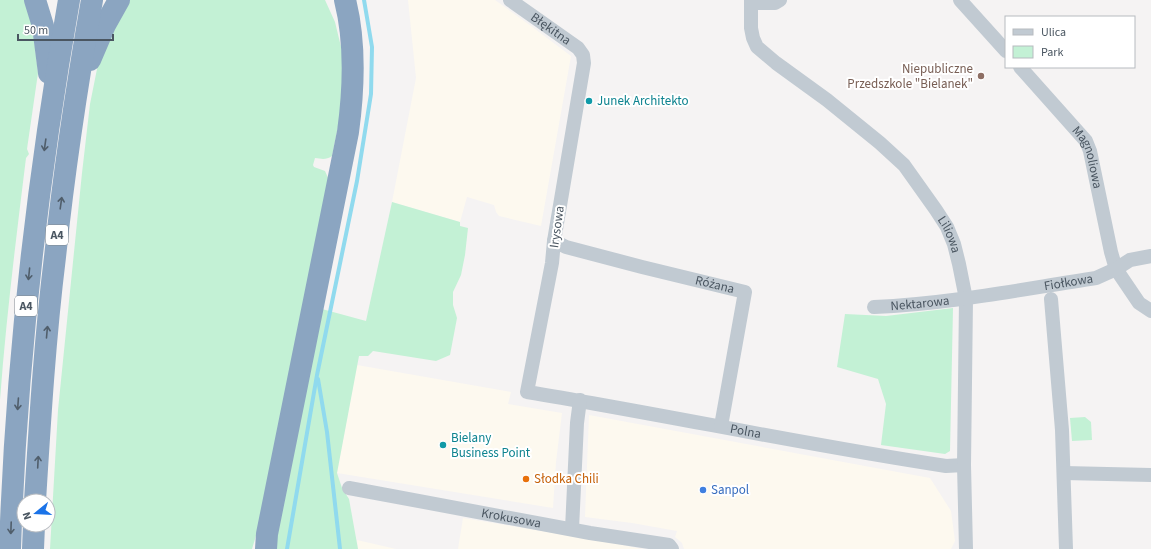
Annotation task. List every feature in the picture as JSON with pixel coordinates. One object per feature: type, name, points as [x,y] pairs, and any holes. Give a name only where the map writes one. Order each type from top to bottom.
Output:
[{"type":"highway","points":[[36,0],[49,66],[51,106]]},
{"type":"highway","points":[[51,106],[69,0]]},
{"type":"highway","name":"A4","points":[[36,493],[42,394],[50,302],[66,167],[82,54],[92,0]]},
{"type":"highway","points":[[76,99],[84,72],[119,0]]},
{"type":"highway","points":[[332,0],[340,14],[352,52]]},
{"type":"highway","points":[[264,544],[351,110],[353,64],[350,23],[345,0]]},
{"type":"highway","name":"А4","points":[[10,549],[16,432],[25,319],[34,227],[51,106]]},
{"type":"highway","points":[[34,533],[34,549]]},
{"type":"street","name":"Błękitna","points":[[510,0],[578,48],[583,55],[584,63]]},
{"type":"street","name":"Liliowa","points":[[780,0],[775,3],[751,2],[751,28],[757,47],[880,142],[904,165],[947,227],[954,244],[966,298],[964,465],[966,549]]},
{"type":"street","points":[[960,0],[1005,50]]},
{"type":"street","name":"Irysowa","points":[[527,392],[552,263],[554,241],[584,63]]},
{"type":"street","name":"Magnoliowa","points":[[1021,68],[1086,141],[1090,151],[1109,244],[1116,269]]},
{"type":"street","name":"Różana","points":[[554,241],[566,247],[745,292],[721,426]]},
{"type":"street","name":"Fiołkowa","points":[[966,298],[1096,278],[1116,269],[1130,260],[1151,256]]},
{"type":"street","points":[[1116,269],[1139,303],[1151,311]]},
{"type":"street","name":"Nektarowa","points":[[874,307],[909,306],[966,298]]},
{"type":"street","points":[[1051,299],[1062,430],[1066,549]]},
{"type":"street","name":"Polna","points":[[527,392],[580,400],[916,461],[946,466],[964,465]]},
{"type":"street","points":[[572,529],[577,422],[580,400]]},
{"type":"street","points":[[1064,473],[1151,475]]},
{"type":"street","name":"Krokusowa","points":[[349,488],[572,529],[669,545],[672,549]]},
{"type":"shaded area","points":[[408,0],[495,0],[571,56],[541,226],[499,216],[494,205],[467,197],[460,222],[392,202],[416,78]]},
{"type":"shaded area","points":[[357,365],[511,392],[508,404],[562,413],[556,462],[553,508],[337,473]]},
{"type":"shaded area","points":[[589,415],[930,478],[951,511],[955,541],[951,549],[684,549],[682,543],[675,537],[677,531],[585,517]]},
{"type":"shaded area","points":[[463,518],[608,542],[642,549],[458,549]]},
{"type":"shaded area","points":[[357,540],[396,549],[358,549]]},
{"type":"green space","points":[[0,0],[26,0],[31,13],[38,73],[27,149],[29,154],[26,158],[15,249],[0,400]]},
{"type":"green space","points":[[126,0],[325,0],[335,22],[342,51],[343,102],[332,156],[326,159],[315,158],[313,165],[314,167],[325,171],[329,180],[261,519],[252,549],[50,549],[51,533],[56,533],[56,493],[53,493],[58,410],[82,173],[90,104],[97,69],[104,46]]},
{"type":"green space","points":[[392,202],[460,222],[460,226],[468,228],[461,275],[453,292],[453,305],[457,318],[450,355],[436,361],[373,351],[368,356],[359,356],[337,473],[342,488],[349,499],[358,549],[274,549],[322,309],[366,321]]},
{"type":"green space","points":[[953,308],[950,451],[945,454],[881,445],[886,404],[878,379],[837,367],[845,314],[886,316]]},
{"type":"green space","points":[[1085,417],[1091,422],[1092,440],[1072,441],[1070,418]]},
{"type":"waterway","points":[[287,549],[317,375],[357,181],[371,94],[372,47],[364,0]]},
{"type":"waterway","points":[[318,379],[327,432],[340,549]]},
{"type":"place","name":"Niepubliczne Przedszkole \"Bielanek\"","points":[[981,76]]},
{"type":"place","name":"Junek Architekto","points":[[589,101]]},
{"type":"place","name":"Bielany Business Point","points":[[443,445]]},
{"type":"place","name":"Słodka Chili","points":[[526,479]]},
{"type":"place","name":"Sanpol","points":[[703,490]]}]
